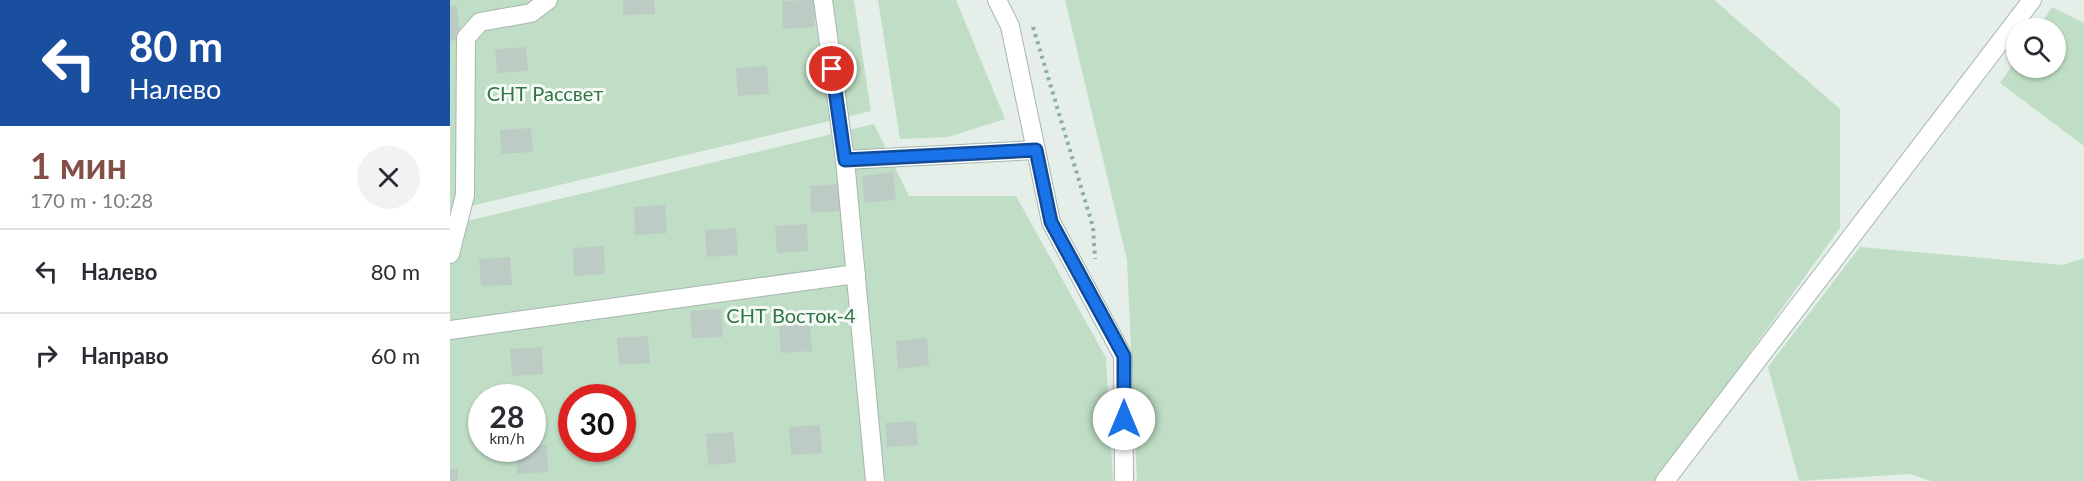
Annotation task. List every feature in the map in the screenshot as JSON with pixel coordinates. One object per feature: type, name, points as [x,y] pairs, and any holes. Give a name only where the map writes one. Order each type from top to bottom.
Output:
[{"type":"street","points":[[450,254],[465,195],[466,38],[480,22],[531,13],[548,0]]},
{"type":"street","points":[[823,0],[845,160],[875,481]]},
{"type":"street","points":[[997,0],[1010,26],[1051,222],[1124,356],[1124,481]]},
{"type":"street","points":[[1665,481],[2032,0]]},
{"type":"street","points":[[845,160],[1036,150]]},
{"type":"street","points":[[450,330],[856,274]]},
{"type":"path","points":[[1030,20],[1093,227],[1096,263]]},
{"type":"green space","name":"СНТ Рассвет","points":[[450,0],[854,0],[871,111],[450,211]]},
{"type":"green space","points":[[878,0],[956,0],[1005,119],[948,137],[900,139]]},
{"type":"green space","points":[[1065,0],[1714,0],[1840,109],[1840,228],[1657,481],[1137,481],[1127,260]]},
{"type":"green space","points":[[2052,7],[2084,23],[2084,146],[2000,83],[2006,74],[2006,78],[2066,78],[2066,18],[2045,18]]},
{"type":"green space","name":"СНТ Восток-4","points":[[874,124],[909,196],[1016,196],[1106,358],[1113,481],[450,481],[450,225]]},
{"type":"green space","points":[[1860,247],[2063,265],[2084,258],[2084,481],[1931,481],[1910,474],[1799,481],[1768,367]]},
{"type":"building","points":[[623,0],[654,0],[655,14],[623,15]]},
{"type":"building","points":[[813,0],[815,27],[783,29],[782,1]]},
{"type":"building","points":[[450,6],[457,6],[460,40],[450,41]]},
{"type":"building","points":[[526,47],[528,71],[497,73],[495,49]]},
{"type":"building","points":[[767,66],[769,94],[738,96],[736,68]]},
{"type":"building","points":[[531,128],[533,152],[501,154],[500,130]]},
{"type":"building","points":[[893,172],[896,200],[865,203],[862,176]]},
{"type":"building","points":[[841,184],[842,211],[811,213],[810,186]]},
{"type":"building","points":[[665,205],[667,233],[635,235],[634,207]]},
{"type":"building","points":[[807,224],[808,251],[777,253],[775,226]]},
{"type":"building","points":[[736,228],[738,255],[707,257],[705,230]]},
{"type":"building","points":[[604,246],[605,274],[574,276],[573,248]]},
{"type":"building","points":[[510,257],[512,285],[481,286],[479,259]]},
{"type":"building","points":[[721,309],[723,337],[692,338],[690,311]]},
{"type":"building","points":[[810,324],[812,351],[781,353],[779,326]]},
{"type":"building","points":[[648,336],[650,363],[619,365],[617,338]]},
{"type":"building","points":[[927,338],[929,365],[898,369],[896,341]]},
{"type":"building","points":[[542,347],[543,374],[512,376],[510,349]]},
{"type":"building","points":[[916,421],[918,445],[887,447],[885,423]]},
{"type":"building","points":[[820,425],[822,453],[791,455],[789,427]]},
{"type":"building","points":[[733,432],[736,463],[708,465],[706,434]]},
{"type":"building","points":[[546,445],[548,472],[517,474],[517,462],[546,462]]},
{"type":"building","points":[[450,469],[458,469],[458,481],[450,481]]},
{"type":"route","points":[[832,69],[845,160],[1036,150],[1051,222],[1124,356],[1124,419]]}]
